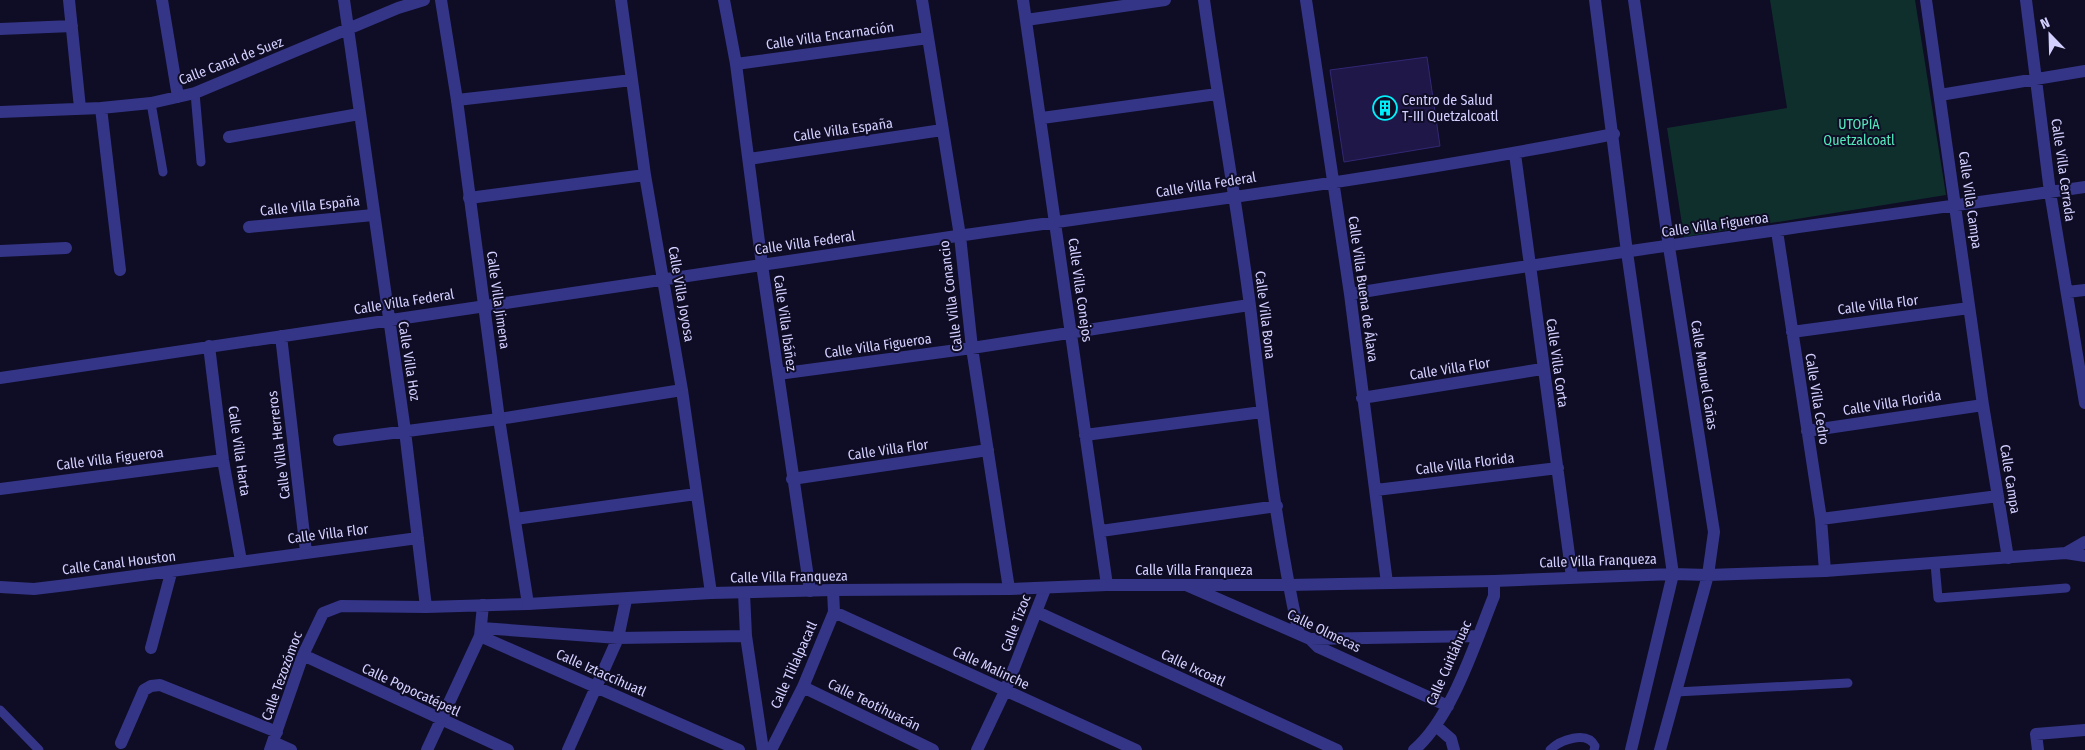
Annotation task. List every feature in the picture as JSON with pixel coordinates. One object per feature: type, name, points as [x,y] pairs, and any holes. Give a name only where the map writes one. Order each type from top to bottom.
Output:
[{"type":"street","points":[[69,0],[80,108]]},
{"type":"street","points":[[162,0],[178,97]]},
{"type":"street","name":"Calle Villa Hoz","points":[[344,0],[405,430],[426,607]]},
{"type":"street","name":"Calle Canal de Suez","points":[[0,112],[101,108],[151,103],[195,93],[398,8],[424,0]]},
{"type":"street","name":"Calle Villa Jimena","points":[[441,0],[457,100],[485,305],[498,419],[528,604]]},
{"type":"street","name":"Calle Villa Joyosa","points":[[621,0],[645,175],[682,390],[711,593]]},
{"type":"street","name":"Calle Villa Ibáñez","points":[[724,0],[736,64],[792,479],[810,591]]},
{"type":"street","name":"Calle Villa Conancio","points":[[922,0],[960,236],[972,348],[1009,589]]},
{"type":"street","name":"Calle Villa Conejos","points":[[1023,0],[1042,118],[1070,333],[1101,532],[1107,585]]},
{"type":"street","points":[[1026,20],[1165,0]]},
{"type":"street","name":"Calle Villa Bona","points":[[1204,0],[1250,305],[1262,412],[1288,585],[1304,636]]},
{"type":"street","name":"Calle Villa Buena de Álava","points":[[1306,0],[1350,294],[1387,583]]},
{"type":"street","points":[[1595,0],[1614,134],[1627,252],[1673,574],[1631,750]]},
{"type":"street","name":"Calle Manuel Cañas","points":[[1634,0],[1669,246],[1714,532],[1708,575],[1660,750]]},
{"type":"street","name":"Calle Villa Campa","points":[[1926,0],[1983,405]]},
{"type":"street","name":"Calle Villa Cerrada","points":[[2026,0],[2050,192],[2084,395]]},
{"type":"street","points":[[0,29],[72,26]]},
{"type":"street","name":"Calle Villa Encarnación","points":[[736,64],[928,38]]},
{"type":"street","points":[[1940,94],[2085,71]]},
{"type":"street","points":[[457,100],[632,80]]},
{"type":"street","points":[[1042,118],[1217,94]]},
{"type":"street","points":[[101,108],[120,270]]},
{"type":"street","points":[[229,137],[359,114]]},
{"type":"street","name":"Calle Villa España","points":[[749,159],[942,130]]},
{"type":"street","name":"Calle Villa Federal","points":[[0,378],[388,319],[1055,223],[1515,154],[1614,134]]},
{"type":"street","name":"Calle Villa Corta","points":[[1515,154],[1542,369],[1558,468],[1572,576]]},
{"type":"street","points":[[469,198],[645,175]]},
{"type":"street","name":"Calle Villa Figueroa","points":[[1350,294],[1529,264],[1627,252],[2085,187]]},
{"type":"street","name":"Calle Villa España","points":[[249,227],[373,215]]},
{"type":"street","name":"Calle Villa Cedro","points":[[1777,231],[1821,519],[1825,571]]},
{"type":"street","points":[[0,251],[66,248]]},
{"type":"street","points":[[2067,292],[2085,290]]},
{"type":"street","name":"Calle Villa Figueroa","points":[[778,374],[972,348],[1250,305]]},
{"type":"street","name":"Calle Villa Flor","points":[[1792,332],[1969,308]]},
{"type":"street","name":"Calle Villa Herreros","points":[[281,336],[306,552]]},
{"type":"street","name":"Calle Villa Harta","points":[[209,346],[224,460],[242,560]]},
{"type":"street","name":"Calle Villa Flor","points":[[1362,398],[1542,369]]},
{"type":"street","points":[[339,440],[498,419],[682,390]]},
{"type":"street","name":"Calle Villa Florida","points":[[1807,431],[1983,405]]},
{"type":"street","name":"Calle Campa","points":[[1983,405],[2008,558]]},
{"type":"street","points":[[1085,435],[1262,412]]},
{"type":"street","name":"Calle Villa Flor","points":[[792,479],[988,450]]},
{"type":"street","name":"Calle Villa Figueroa","points":[[0,489],[224,460]]},
{"type":"street","name":"Calle Villa Florida","points":[[1376,490],[1558,468]]},
{"type":"street","points":[[514,519],[696,494]]},
{"type":"street","points":[[1821,519],[1998,496]]},
{"type":"street","points":[[1101,532],[1277,506]]},
{"type":"street","name":"Calle Villa Flor","points":[[242,560],[418,538]]},
{"type":"street","name":"Calle Villa Franqueza","points":[[2066,553],[2085,542]]},
{"type":"street","name":"Calle Villa Franqueza","points":[[323,613],[341,606],[426,607],[528,604],[626,600],[711,593],[833,590],[1045,589],[1107,585],[1288,585],[1494,581],[1572,576],[1708,575],[1825,571],[2066,553],[2085,556]]},
{"type":"street","name":"Calle Canal Houston","points":[[0,587],[34,589],[171,573],[242,560]]},
{"type":"street","points":[[151,648],[171,573]]},
{"type":"street","name":"Calle Cuitláhuac","points":[[1414,750],[1436,726],[1448,706],[1494,596],[1494,581]]},
{"type":"street","name":"Calle Olmecas","points":[[1186,585],[1304,636],[1318,647],[1448,706]]},
{"type":"street","name":"Calle Tizoc","points":[[977,750],[1005,691],[1045,589]]},
{"type":"street","name":"Calle Tlilalpacatl","points":[[771,750],[803,687],[834,612],[833,590]]},
{"type":"street","name":"Calle Tlilalpacatl","points":[[744,593],[746,636],[762,750]]},
{"type":"street","points":[[568,750],[618,638],[626,600]]},
{"type":"street","points":[[427,750],[481,632],[483,605]]},
{"type":"street","name":"Calle Malinche","points":[[834,612],[1136,750]]},
{"type":"street","name":"Calle Ixcoatl","points":[[1037,612],[1337,750]]},
{"type":"street","name":"Calle Tezozómoc","points":[[274,741],[303,655],[323,613]]},
{"type":"street","points":[[481,632],[618,638],[746,636]]},
{"type":"street","name":"Calle Iztaccíhuatl","points":[[481,632],[595,688],[740,750]]},
{"type":"street","points":[[1304,636],[1478,636]]},
{"type":"street","name":"Calle Popocatépetl","points":[[303,655],[508,750]]},
{"type":"street","points":[[121,743],[144,690],[151,686],[160,685],[291,750]]},
{"type":"street","name":"Calle Teotihuacán","points":[[803,687],[933,750]]},
{"type":"street","points":[[1436,726],[1451,739],[1454,750]]},
{"type":"street","points":[[2038,750],[2036,734],[2085,730]]},
{"type":"lane","points":[[195,93],[201,162]]},
{"type":"lane","points":[[151,103],[163,172]]},
{"type":"lane","points":[[1935,564],[1938,598],[2066,588]]},
{"type":"lane","points":[[1676,692],[1848,683]]},
{"type":"lane","points":[[0,710],[39,750]]},
{"type":"lane","points":[[1550,750],[1557,743],[1586,737],[1592,741],[1595,746],[1594,750]]},
{"type":"green space","name":"UTOPÍA Quetzalcoatl","points":[[1770,0],[1915,0],[1946,195],[1684,237],[1667,128],[1787,108]]},
{"type":"building","name":"Centro de Salud T-III Quetzalcoatl","points":[[1427,57],[1440,146],[1344,162],[1330,70]]},
{"type":"place","name":"Centro de Salud T-III Quetzalcoatl","points":[[1385,108]]}]
